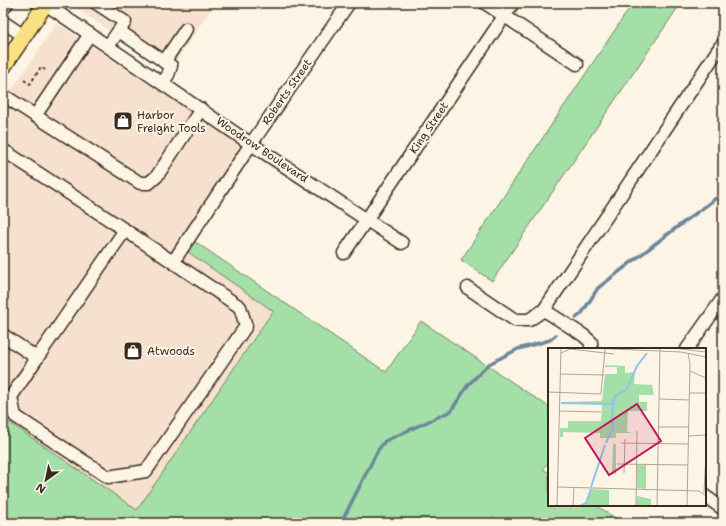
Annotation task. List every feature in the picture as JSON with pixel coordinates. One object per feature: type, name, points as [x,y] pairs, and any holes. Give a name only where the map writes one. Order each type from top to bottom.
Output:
[{"type":"main road","points":[[3,67],[45,3]]},
{"type":"street","points":[[3,9],[7,3]]},
{"type":"street","name":"Woodrow Boulevard","points":[[45,3],[252,144],[402,243]]},
{"type":"street","points":[[96,3],[124,22],[108,46]]},
{"type":"street","name":"Roberts Street","points":[[173,262],[349,3]]},
{"type":"street","points":[[486,3],[577,64]]},
{"type":"street","name":"King Street","points":[[344,253],[513,3]]},
{"type":"street","points":[[3,22],[24,36]]},
{"type":"street","points":[[148,73],[164,61],[186,29]]},
{"type":"street","points":[[119,31],[164,61],[168,75],[162,83]]},
{"type":"street","points":[[35,116],[90,34]]},
{"type":"street","points":[[468,288],[515,320],[528,320],[544,310],[715,53],[723,44]]},
{"type":"street","points":[[3,95],[140,183],[149,183],[157,176],[201,109]]},
{"type":"street","points":[[5,156],[125,230],[240,307],[246,326],[146,471],[108,477],[15,416],[11,397],[125,230]]},
{"type":"street","points":[[688,348],[723,298]]},
{"type":"street","points":[[544,310],[583,334],[591,342],[591,348]]},
{"type":"street","points":[[3,335],[37,358]]},
{"type":"street","points":[[706,497],[723,509]]},
{"type":"path","points":[[24,80],[30,84],[41,67],[45,70]]},
{"type":"shaded area","points":[[69,3],[215,3],[169,72]]},
{"type":"shaded area","points":[[57,23],[241,145],[176,244],[273,311],[137,510],[3,418],[3,103]]},
{"type":"green space","points":[[633,3],[681,3],[492,281],[461,260]]},
{"type":"green space","points":[[194,241],[386,372],[421,321],[548,406],[548,462],[543,469],[548,472],[548,506],[598,506],[623,523],[3,523],[3,418],[137,510],[273,311],[188,252]]},
{"type":"waterway","points":[[576,318],[582,313],[598,288],[723,193]]},
{"type":"waterway","points":[[341,523],[378,450],[385,441],[451,411],[468,385],[489,364],[518,349],[550,340],[556,335]]},
{"type":"place","name":"Harbor Freight Tools","points":[[123,121]]},
{"type":"place","name":"Atwoods","points":[[133,351]]}]
